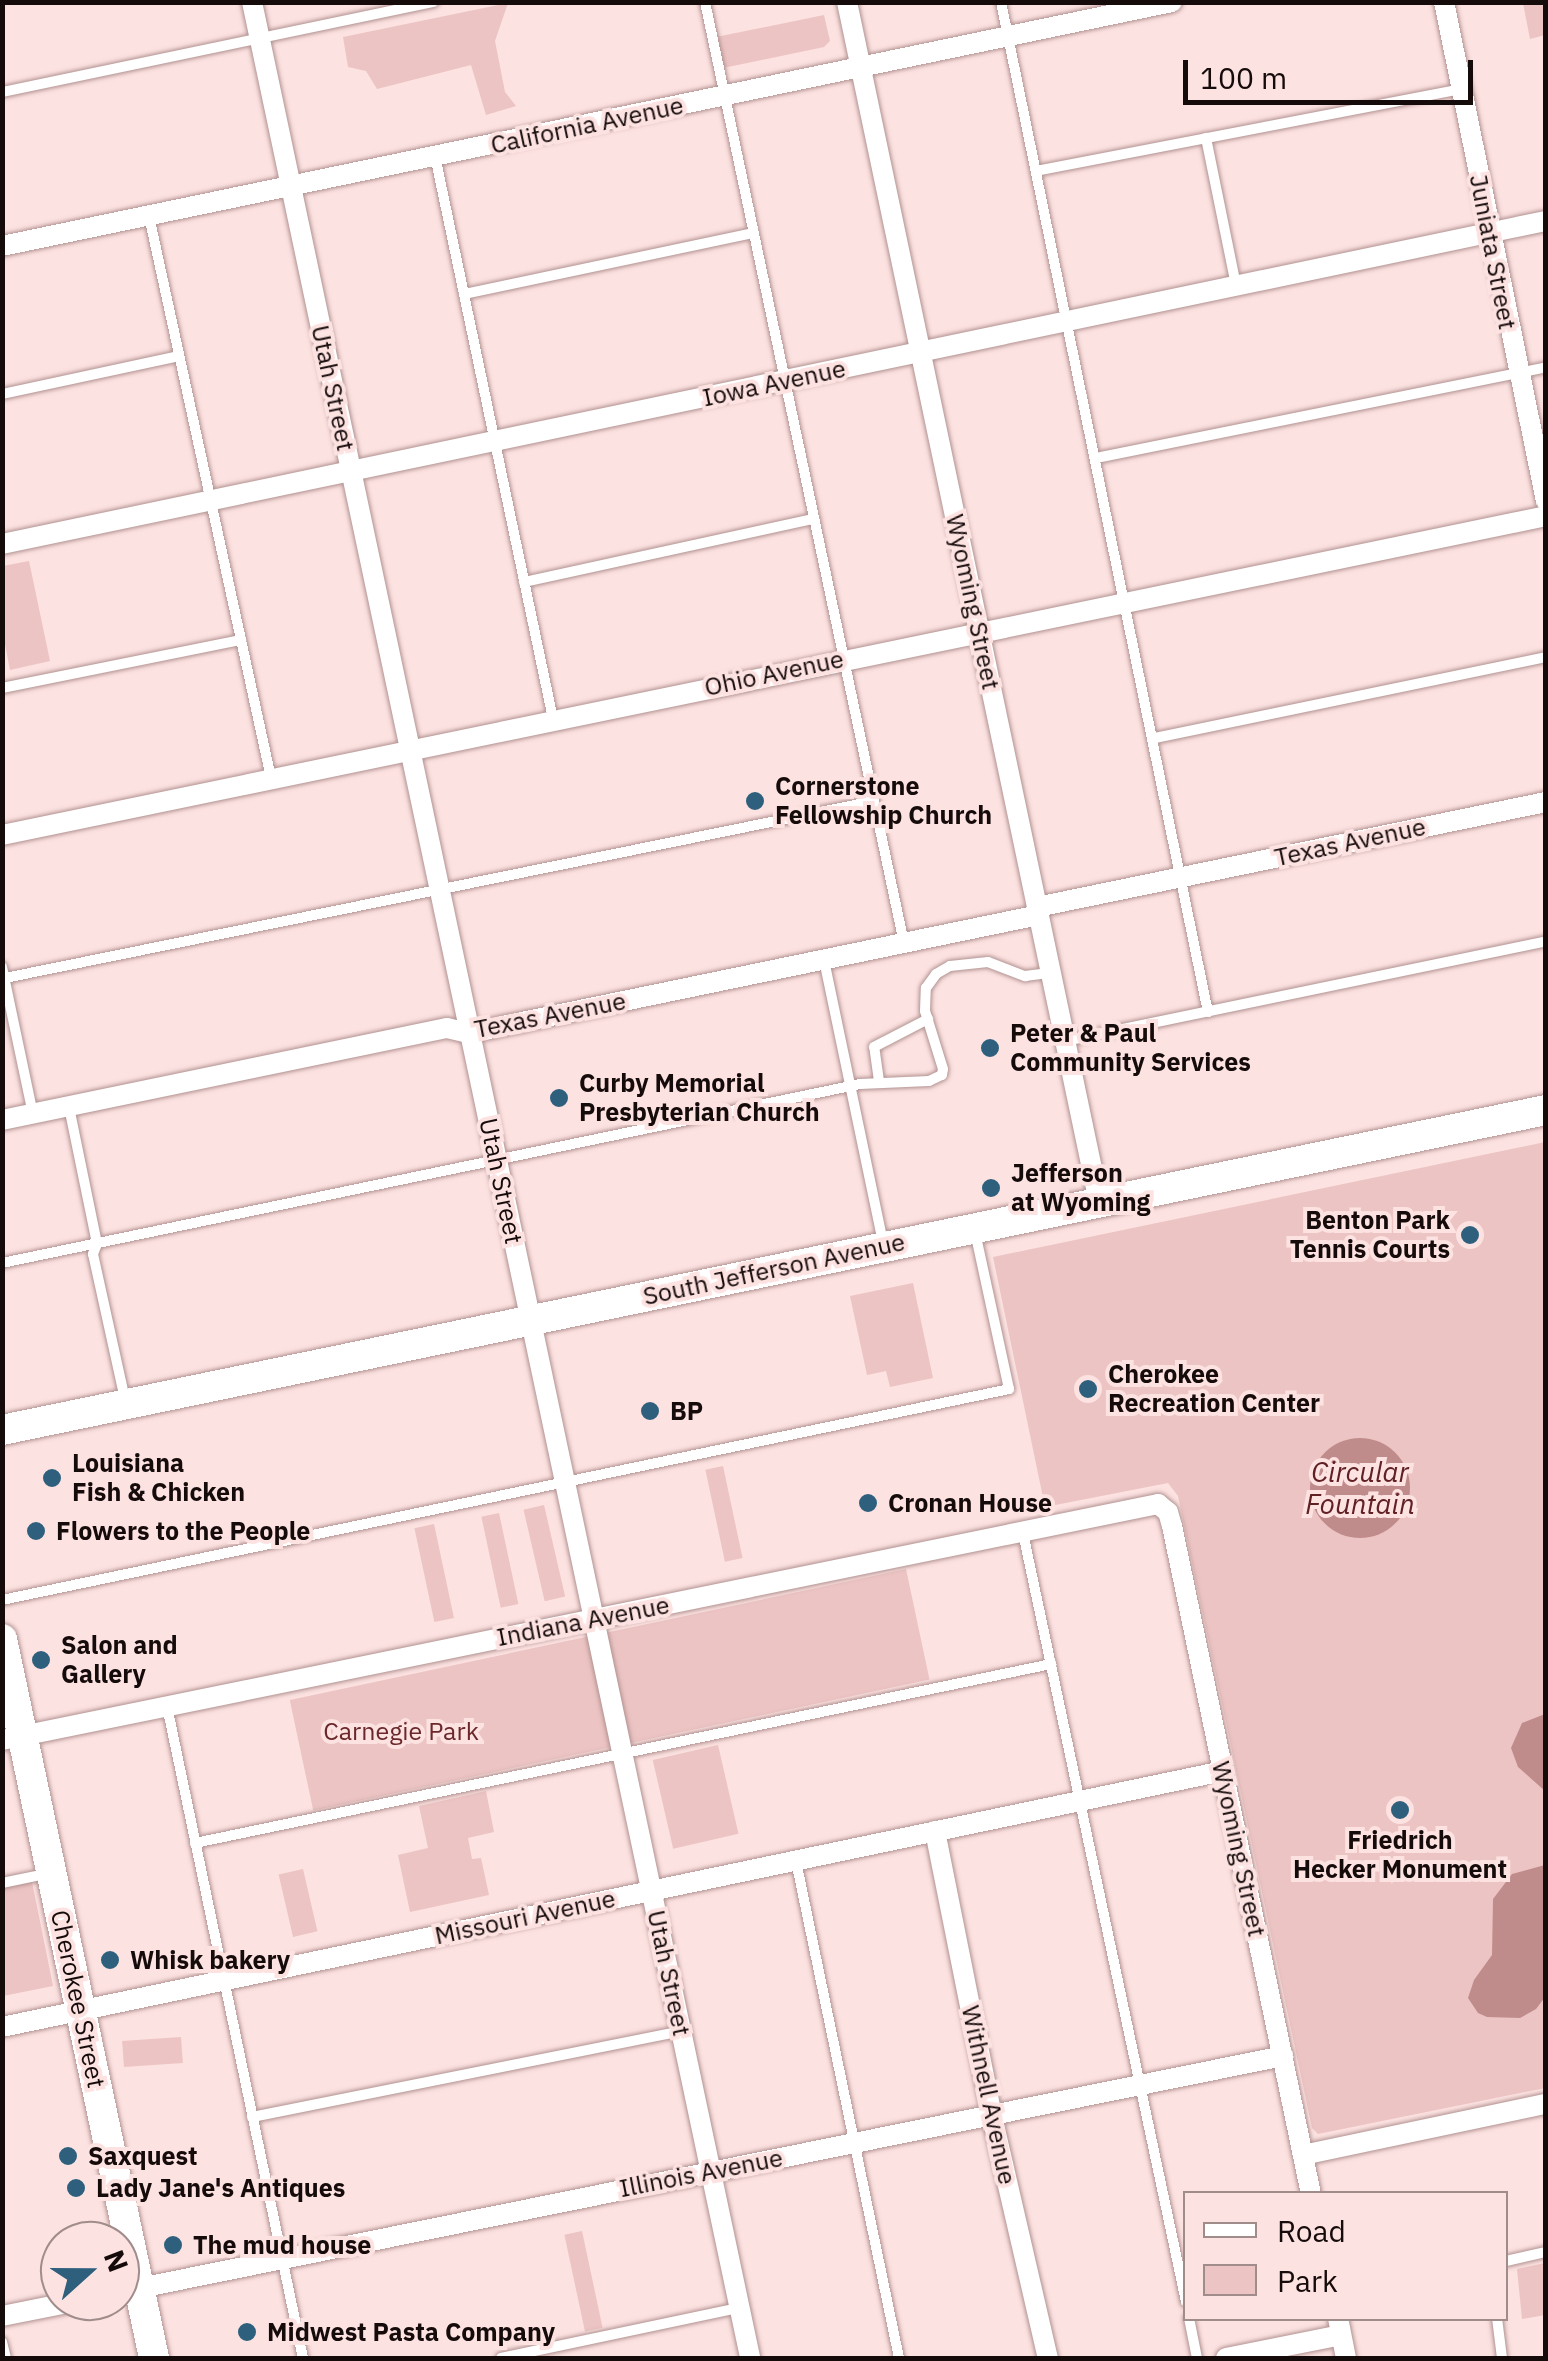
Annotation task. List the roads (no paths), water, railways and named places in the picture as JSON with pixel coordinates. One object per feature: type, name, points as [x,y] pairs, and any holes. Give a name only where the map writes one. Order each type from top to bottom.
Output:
[{"type":"main road","name":"South Jefferson Avenue","points":[[2,1430],[1546,1110]]},
{"type":"main road","name":"Cherokee Street","points":[[2,1639],[13,1738],[52,1873],[118,2221]]},
{"type":"main road","name":"Cherokee Street","points":[[140,2318],[154,2358]]},
{"type":"street","name":"Utah Street","points":[[252,2],[750,2358]]},
{"type":"street","name":"Wyoming Street","points":[[847,2],[1098,1202]]},
{"type":"street","name":"California Avenue","points":[[2,246],[1172,2]]},
{"type":"street","name":"Juniata Street","points":[[1444,2],[1546,500]]},
{"type":"street","name":"Iowa Avenue","points":[[2,544],[1546,221]]},
{"type":"street","name":"Ohio Avenue","points":[[2,835],[1126,599],[1546,516]]},
{"type":"street","name":"Texas Avenue","points":[[2,1120],[447,1028],[469,1033],[824,960],[1180,876],[1546,802]]},
{"type":"street","name":"Indiana Avenue","points":[[13,1738],[1023,1533],[1144,1505],[1162,1506]]},
{"type":"street","name":"Wyoming Street","points":[[1162,1506],[1170,1517],[1310,2191]]},
{"type":"street","name":"Missouri Avenue","points":[[2,2027],[1223,1771]]},
{"type":"street","name":"Withnell Avenue","points":[[935,1831],[992,2116],[1048,2358]]},
{"type":"street","name":"Illinois Avenue","points":[[140,2288],[1282,2056]]},
{"type":"street","points":[[1303,2154],[1546,2104]]},
{"type":"street","points":[[2,2316],[40,2308]]},
{"type":"street","points":[[1226,2358],[1339,2326],[1346,2358]]},
{"type":"lane","points":[[2,92],[434,2]]},
{"type":"lane","points":[[705,2],[904,943]]},
{"type":"lane","points":[[1001,2],[1155,738],[1208,1012]]},
{"type":"lane","points":[[1036,171],[1461,89]]},
{"type":"lane","points":[[1206,138],[1236,286]]},
{"type":"lane","points":[[435,156],[553,719]]},
{"type":"lane","points":[[149,216],[271,778]]},
{"type":"lane","points":[[464,294],[754,232]]},
{"type":"lane","points":[[2,394],[179,356]]},
{"type":"lane","points":[[1096,458],[1546,368]]},
{"type":"lane","points":[[524,582],[814,519]]},
{"type":"lane","points":[[2,688],[241,640]]},
{"type":"lane","points":[[1155,738],[1546,657]]},
{"type":"lane","points":[[33,1114],[4,972],[874,801]]},
{"type":"lane","points":[[1065,1041],[1546,941]]},
{"type":"lane","points":[[824,960],[884,1246]]},
{"type":"lane","points":[[2,1264],[879,1080],[910,1085],[942,1075],[928,1019],[926,988],[950,966],[988,962],[1025,976],[1050,974]]},
{"type":"lane","points":[[879,1080],[874,1047],[928,1019]]},
{"type":"lane","points":[[69,1107],[97,1244],[93,1254],[126,1404]]},
{"type":"lane","points":[[2,1600],[1009,1389],[974,1226]]},
{"type":"lane","points":[[1023,1533],[1183,2288]]},
{"type":"lane","points":[[196,1844],[1051,1664]]},
{"type":"lane","points":[[167,1706],[302,2358]]},
{"type":"lane","points":[[796,1860],[852,2144],[900,2358]]},
{"type":"lane","points":[[2,1883],[52,1873]]},
{"type":"lane","points":[[252,2117],[681,2031]]},
{"type":"lane","points":[[1508,2261],[1546,2252]]},
{"type":"lane","points":[[501,2358],[740,2308]]},
{"type":"lane","points":[[1190,2321],[1197,2358]]},
{"type":"lane","points":[[1497,2321],[1502,2358]]},
{"type":"lane","points":[[2,2342],[6,2358]]},
{"type":"water","name":"Circular Fountain","points":[[1360,1438],[1379,1442],[1395,1453],[1406,1469],[1410,1488],[1406,1507],[1395,1523],[1379,1534],[1360,1538],[1341,1534],[1325,1523],[1314,1507],[1310,1488],[1314,1469],[1325,1453],[1341,1442]]},
{"type":"water","points":[[1546,1714],[1545,1791],[1518,1767],[1511,1748],[1522,1723]]},
{"type":"water","points":[[1545,1865],[1545,1997],[1536,2009],[1520,2018],[1487,2017],[1478,2013],[1468,1998],[1474,1980],[1492,1955],[1493,1899],[1512,1874]]},
{"type":"place","name":"Cornerstone Fellowship Church","points":[[755,801]]},
{"type":"place","name":"Peter & Paul Community Services","points":[[990,1048]]},
{"type":"place","name":"Curby Memorial Presbyterian Church","points":[[559,1098]]},
{"type":"place","name":"Jefferson at Wyoming","points":[[991,1188]]},
{"type":"place","name":"Benton Park Tennis Courts","points":[[1470,1235]]},
{"type":"place","name":"Cherokee Recreation Center","points":[[1088,1389]]},
{"type":"place","name":"BP","points":[[650,1411]]},
{"type":"place","name":"Louisiana Fish & Chicken","points":[[52,1478]]},
{"type":"place","name":"Cronan House","points":[[868,1503]]},
{"type":"place","name":"Flowers to the People","points":[[36,1531]]},
{"type":"place","name":"Salon and Gallery","points":[[41,1660]]},
{"type":"place","name":"Friedrich Hecker Monument","points":[[1400,1810]]},
{"type":"place","name":"Whisk bakery","points":[[110,1960]]},
{"type":"place","name":"Saxquest","points":[[68,2156]]},
{"type":"place","name":"Lady Jane's Antiques","points":[[76,2188]]},
{"type":"place","name":"The mud house","points":[[173,2245]]},
{"type":"place","name":"Midwest Pasta Company","points":[[247,2332]]},
{"type":"park label","name":"Carnegie Park","points":[[401,1731]]}]
